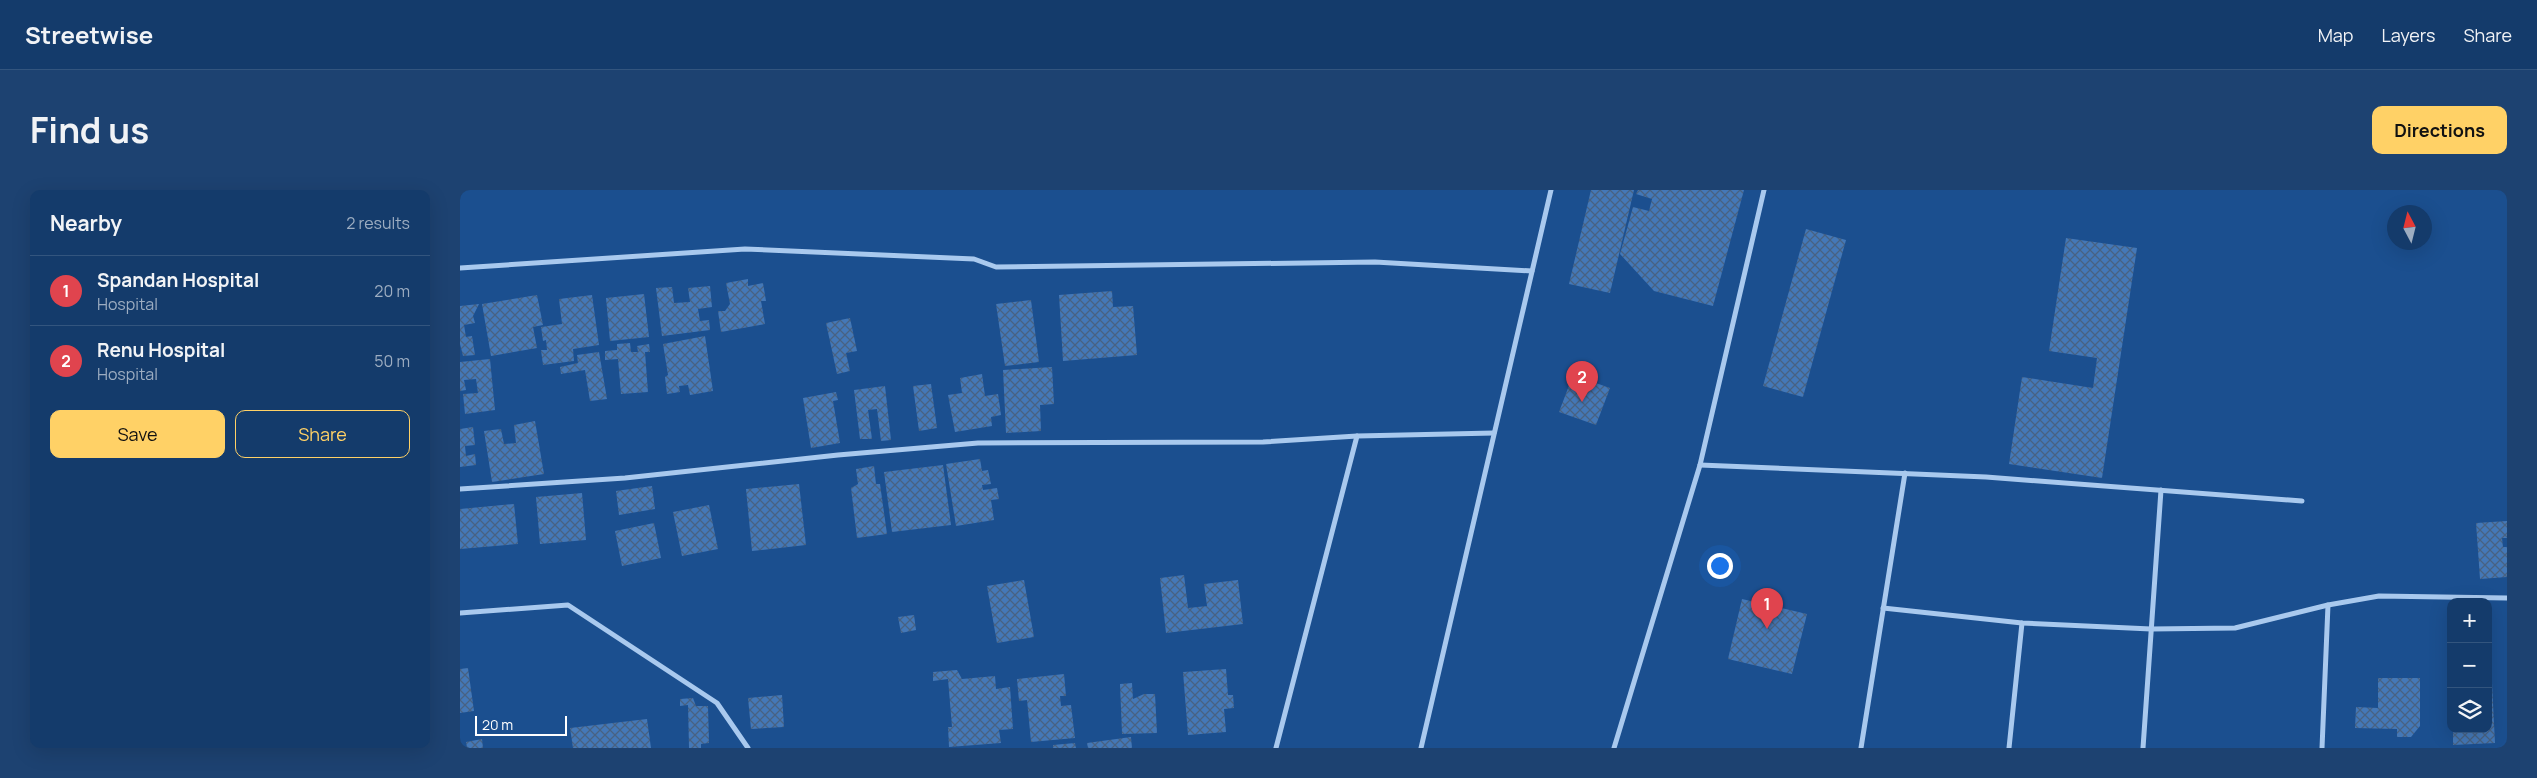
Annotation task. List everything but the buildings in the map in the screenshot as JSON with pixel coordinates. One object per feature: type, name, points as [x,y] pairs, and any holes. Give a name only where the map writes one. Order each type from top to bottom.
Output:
[{"type":"street","points":[[1420,748],[1551,190]]},
{"type":"street","points":[[1614,748],[1700,465],[1764,190]]},
{"type":"street","points":[[460,268],[745,248],[974,259],[996,267],[1375,262],[1532,271]]},
{"type":"street","points":[[460,489],[625,478],[838,455],[978,443],[1109,441],[1262,442],[1357,436],[1494,433]]},
{"type":"street","points":[[1276,748],[1357,436]]},
{"type":"street","points":[[1700,465],[1986,476],[2302,501]]},
{"type":"street","points":[[1861,748],[1905,473]]},
{"type":"street","points":[[2142,748],[2161,490]]},
{"type":"street","points":[[1883,608],[2022,623],[2151,629],[2235,628],[2328,605],[2379,596],[2507,598]]},
{"type":"street","points":[[460,613],[568,605],[717,703],[748,748]]},
{"type":"street","points":[[2322,748],[2328,605]]},
{"type":"street","points":[[2009,748],[2022,623]]},
{"type":"place","name":"Renu Hospital","points":[[1582,402]]},
{"type":"place","name":"Spandan Hospital","points":[[1767,629]]}]
